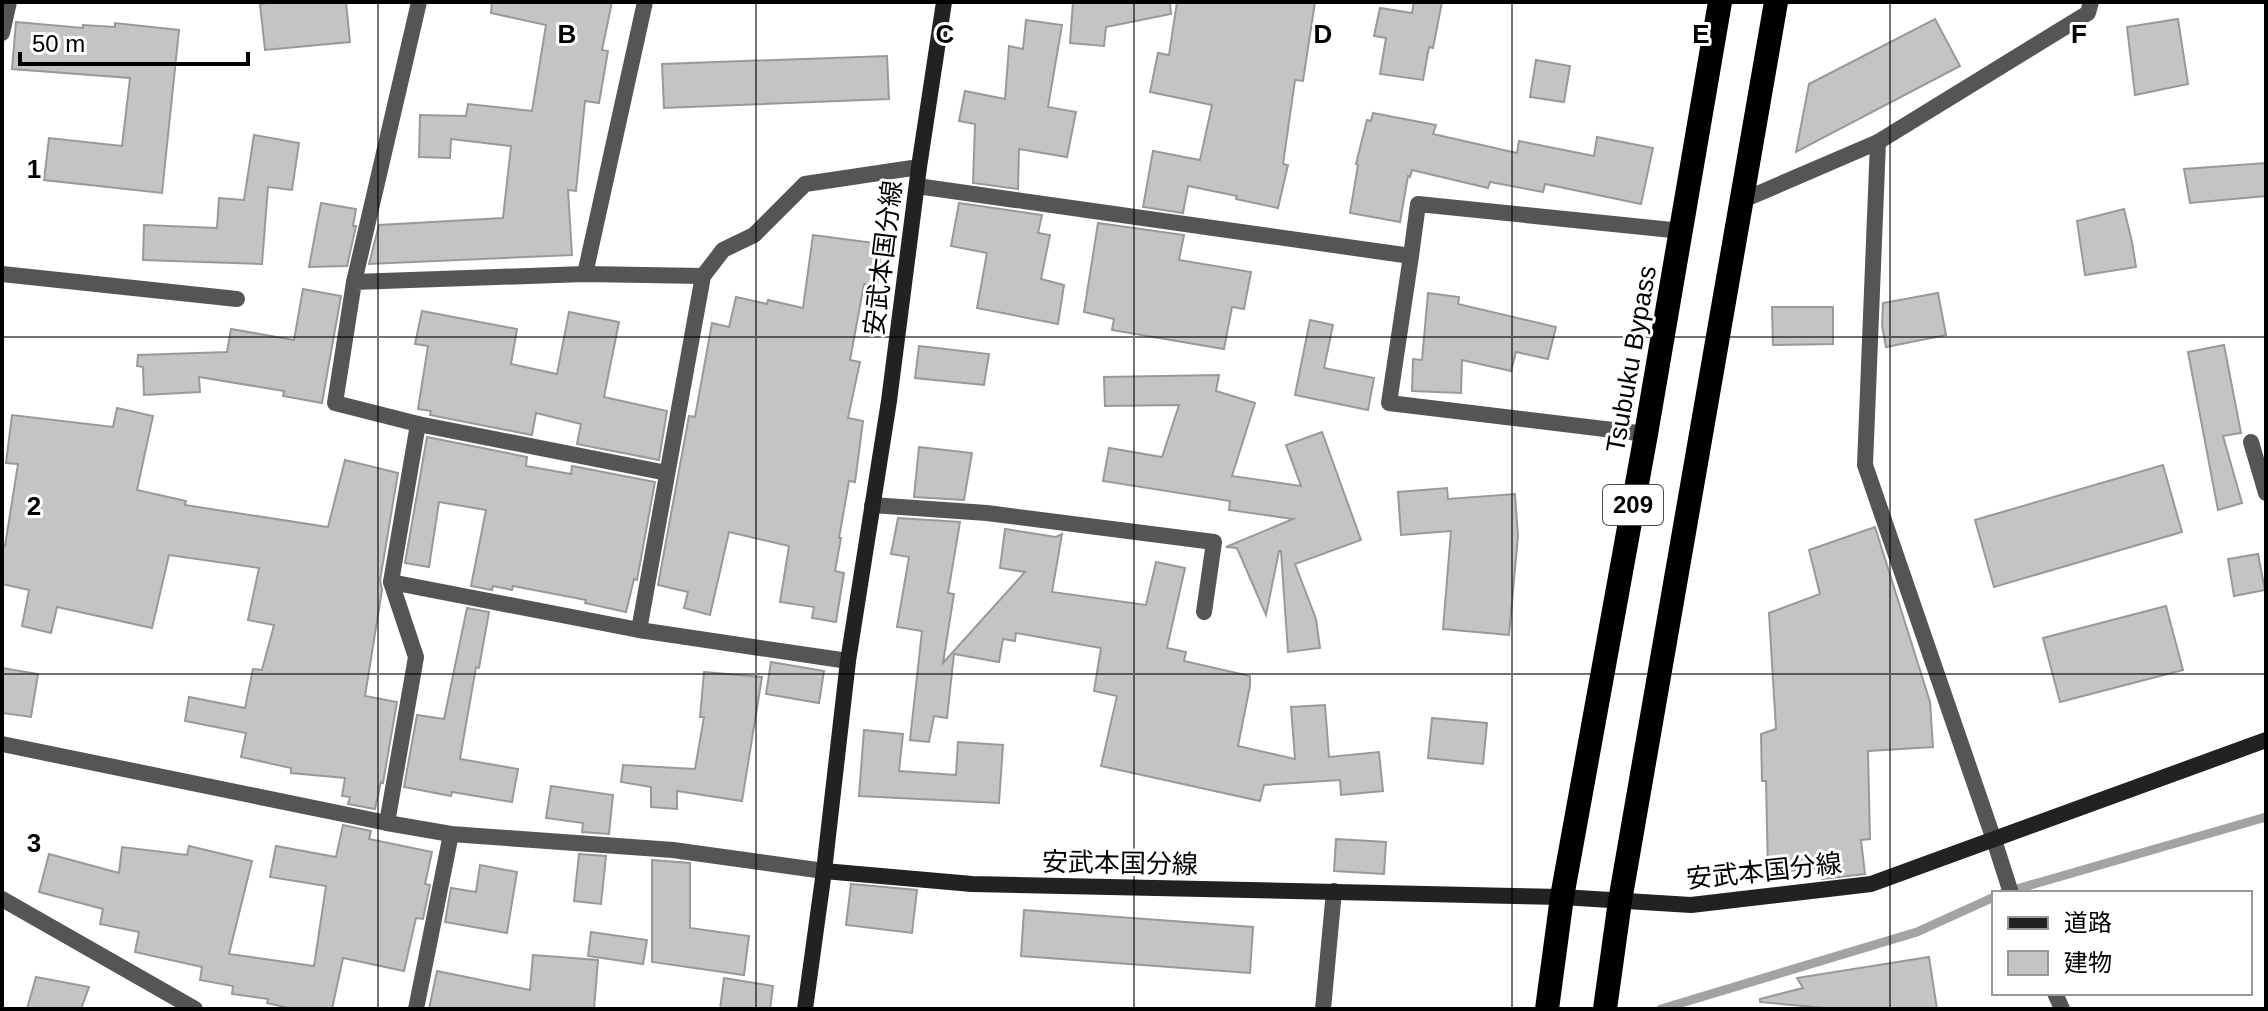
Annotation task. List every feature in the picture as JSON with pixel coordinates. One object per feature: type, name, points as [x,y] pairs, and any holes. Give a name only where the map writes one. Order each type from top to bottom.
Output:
[{"type":"highway","name":"Tsubuku Bypass","points":[[1547,1009],[1562,897],[1720,2]]},
{"type":"highway","name":"209","points":[[1605,1009],[1620,901],[1776,2]]},
{"type":"main road","name":"安武本国分線","points":[[944,2],[889,401],[848,661],[824,871],[972,884],[1562,897],[1691,905],[1871,884],[2266,740]]},
{"type":"main road","points":[[805,1009],[824,871]]},
{"type":"street","points":[[2,33],[9,2]]},
{"type":"street","points":[[419,2],[354,282],[335,403],[418,424],[667,473]]},
{"type":"street","points":[[585,274],[645,2]]},
{"type":"street","points":[[1741,201],[1878,142],[2088,13],[2091,2]]},
{"type":"street","points":[[1878,142],[1865,465],[2010,891]]},
{"type":"street","points":[[639,630],[703,276],[723,250],[754,235],[805,184],[919,167]]},
{"type":"street","points":[[917,186],[1411,256]]},
{"type":"street","points":[[1646,434],[1389,403],[1418,204],[1682,231]]},
{"type":"street","points":[[2,274],[237,299]]},
{"type":"street","points":[[354,282],[585,274],[703,276]]},
{"type":"street","points":[[387,823],[416,657],[391,582],[418,424]]},
{"type":"street","points":[[2251,442],[2266,493]]},
{"type":"street","points":[[872,505],[987,513],[1214,542],[1204,612]]},
{"type":"street","points":[[391,582],[639,630],[848,661]]},
{"type":"street","points":[[2,744],[451,834],[673,850],[824,871]]},
{"type":"street","points":[[416,1009],[451,834]]},
{"type":"street","points":[[1323,1009],[1334,891]]},
{"type":"street","points":[[2,899],[195,1009]]},
{"type":"building","points":[[346,2],[350,42],[265,50],[260,4]]},
{"type":"building","points":[[492,2],[612,2],[602,50],[608,51],[599,103],[585,101],[576,191],[568,190],[572,255],[369,264],[379,225],[503,218],[511,146],[451,139],[450,158],[419,157],[420,115],[466,116],[468,104],[532,111],[546,25],[491,13]]},
{"type":"building","points":[[1073,2],[1170,2],[1171,14],[1106,27],[1104,46],[1070,43]]},
{"type":"building","points":[[1177,2],[1315,2],[1303,81],[1295,80],[1283,164],[1288,165],[1278,208],[1188,186],[1183,213],[1143,207],[1153,151],[1200,160],[1212,105],[1150,92],[1158,53],[1169,55]]},
{"type":"building","points":[[1414,2],[1442,2],[1423,80],[1380,74],[1386,38],[1374,36],[1380,8],[1412,13]]},
{"type":"building","points":[[1935,19],[1960,66],[1796,152],[1809,84]]},
{"type":"building","points":[[2178,19],[2188,84],[2135,95],[2127,27]]},
{"type":"building","points":[[1026,20],[1062,25],[1048,107],[1076,112],[1067,157],[1019,149],[1018,189],[973,183],[975,124],[959,121],[965,91],[1005,99],[1009,46],[1023,49]]},
{"type":"building","points":[[16,22],[83,28],[83,25],[115,27],[115,23],[179,30],[162,193],[44,180],[49,138],[122,146],[130,78],[12,69]]},
{"type":"building","points":[[887,56],[889,99],[664,108],[662,64]]},
{"type":"building","points":[[1536,60],[1570,66],[1564,102],[1530,97]]},
{"type":"building","points":[[1373,113],[1436,125],[1433,134],[1517,153],[1519,141],[1594,156],[1597,137],[1653,148],[1641,204],[1545,184],[1543,192],[1490,182],[1488,188],[1412,170],[1408,176],[1400,222],[1350,213],[1356,164],[1367,120],[1371,121]]},
{"type":"building","points":[[254,135],[299,143],[292,190],[268,187],[262,264],[143,260],[144,225],[217,228],[219,198],[244,200]]},
{"type":"building","points":[[2266,163],[2266,196],[2190,203],[2184,169]]},
{"type":"building","points":[[321,203],[356,209],[353,226],[356,226],[347,266],[309,267]]},
{"type":"building","points":[[959,203],[1042,215],[1038,233],[1050,235],[1041,279],[1064,285],[1058,324],[977,308],[987,253],[951,246]]},
{"type":"building","points":[[2124,209],[2136,267],[2085,275],[2077,221]]},
{"type":"building","points":[[1098,223],[1184,235],[1179,260],[1251,272],[1244,309],[1232,307],[1224,349],[1112,330],[1114,319],[1084,312]]},
{"type":"building","points":[[813,235],[882,244],[877,285],[864,284],[850,360],[860,362],[848,418],[863,421],[855,482],[849,481],[839,538],[835,571],[844,573],[836,622],[812,618],[814,607],[780,602],[789,546],[729,532],[710,615],[684,608],[688,592],[658,585],[689,416],[695,417],[712,323],[729,327],[736,297],[803,308]]},
{"type":"building","points":[[303,289],[341,296],[322,403],[283,396],[284,391],[199,377],[200,392],[144,395],[143,367],[137,366],[138,355],[227,352],[231,329],[294,340]]},
{"type":"building","points":[[1428,293],[1459,297],[1458,304],[1556,327],[1548,359],[1516,352],[1511,371],[1462,360],[1461,393],[1412,391],[1413,359],[1422,360]]},
{"type":"building","points":[[1938,293],[1946,335],[1886,347],[1882,326],[1883,303]]},
{"type":"building","points":[[1772,307],[1833,307],[1833,344],[1773,345]]},
{"type":"building","points":[[422,311],[517,329],[511,364],[557,374],[569,312],[619,322],[604,397],[667,411],[659,460],[577,444],[581,424],[536,413],[532,435],[430,415],[431,411],[418,409],[428,346],[415,344]]},
{"type":"building","points":[[1310,320],[1333,325],[1324,368],[1374,378],[1368,410],[1295,395]]},
{"type":"building","points":[[2224,345],[2241,433],[2223,436],[2242,503],[2218,510],[2188,352]]},
{"type":"building","points":[[919,346],[989,354],[984,385],[915,378]]},
{"type":"building","points":[[1219,375],[1216,391],[1255,403],[1232,476],[1301,486],[1286,445],[1322,432],[1361,540],[1295,564],[1316,619],[1320,648],[1288,652],[1281,551],[1266,615],[1237,548],[1226,547],[1293,519],[1229,510],[1230,501],[1103,481],[1109,448],[1162,457],[1179,405],[1105,406],[1104,377]]},
{"type":"building","points":[[117,408],[153,416],[137,490],[186,501],[185,505],[328,527],[345,460],[398,473],[365,696],[397,702],[383,783],[375,809],[348,804],[350,797],[342,796],[345,778],[291,773],[291,768],[241,757],[246,733],[185,721],[189,697],[245,708],[253,669],[262,670],[274,625],[248,620],[259,568],[169,555],[152,628],[57,607],[51,633],[22,626],[29,590],[2,584],[2,545],[5,546],[18,464],[6,463],[12,415],[113,427]]},
{"type":"building","points":[[427,437],[527,457],[526,466],[571,474],[572,466],[655,482],[637,580],[634,579],[626,612],[585,603],[586,600],[513,586],[512,590],[493,586],[492,590],[471,586],[486,510],[439,502],[429,567],[405,563]]},
{"type":"building","points":[[919,447],[972,453],[964,500],[914,497]]},
{"type":"building","points":[[2163,465],[2182,532],[1994,587],[1975,520]]},
{"type":"building","points":[[1447,488],[1448,499],[1515,494],[1518,536],[1509,635],[1443,629],[1451,531],[1401,535],[1398,492]]},
{"type":"building","points":[[898,518],[960,522],[948,593],[954,594],[943,663],[1025,572],[1000,568],[1005,529],[1056,537],[1062,534],[1052,592],[1146,605],[1156,562],[1185,568],[1167,648],[1186,652],[1184,661],[1250,676],[1238,746],[1295,759],[1291,707],[1325,705],[1329,757],[1379,752],[1383,791],[1341,795],[1340,780],[1264,785],[1260,801],[1101,766],[1117,696],[1094,691],[1101,648],[1016,633],[1015,641],[1003,639],[999,662],[954,654],[947,718],[934,716],[929,742],[910,740],[922,631],[897,627],[909,557],[891,554]]},
{"type":"building","points":[[1875,527],[1930,702],[1933,747],[1868,751],[1870,839],[1861,840],[1865,874],[1822,879],[1820,868],[1768,873],[1766,781],[1762,781],[1761,734],[1776,729],[1769,613],[1820,594],[1809,550]]},
{"type":"building","points":[[2258,554],[2265,590],[2234,596],[2228,559]]},
{"type":"building","points":[[2166,606],[2183,670],[2060,702],[2043,638]]},
{"type":"building","points":[[467,608],[489,612],[460,759],[518,769],[512,802],[452,792],[451,796],[404,787],[417,715],[444,719]]},
{"type":"building","points":[[771,662],[824,671],[819,703],[766,694]]},
{"type":"building","points":[[2,668],[38,674],[31,717],[2,713]]},
{"type":"building","points":[[704,672],[762,677],[742,801],[677,791],[677,809],[651,807],[651,787],[621,782],[623,765],[695,769],[704,717],[700,717]]},
{"type":"building","points":[[1432,718],[1487,723],[1483,764],[1428,758]]},
{"type":"building","points":[[864,730],[903,734],[899,771],[956,775],[958,742],[1003,745],[999,803],[859,796]]},
{"type":"building","points":[[551,786],[613,795],[609,834],[582,832],[583,823],[546,818]]},
{"type":"building","points":[[343,825],[371,831],[369,839],[432,852],[425,884],[430,885],[423,919],[416,918],[404,971],[343,958],[332,1009],[293,1009],[267,1003],[268,999],[232,994],[233,986],[200,980],[202,967],[135,952],[139,932],[100,924],[103,909],[39,892],[49,854],[119,873],[122,847],[187,855],[189,846],[252,861],[229,954],[314,966],[326,886],[270,877],[276,846],[336,857]]},
{"type":"building","points":[[1336,839],[1386,842],[1384,874],[1334,871]]},
{"type":"building","points":[[579,854],[606,856],[601,904],[574,901]]},
{"type":"building","points":[[652,860],[690,863],[690,928],[749,936],[744,975],[652,962]]},
{"type":"building","points":[[480,865],[517,872],[507,933],[445,922],[451,888],[476,892]]},
{"type":"building","points":[[851,884],[917,890],[912,933],[846,925]]},
{"type":"building","points":[[1024,910],[1253,927],[1250,973],[1021,956]]},
{"type":"building","points":[[591,932],[647,940],[643,964],[588,956]]},
{"type":"building","points":[[533,955],[598,960],[594,1009],[429,1009],[437,971],[530,990]]},
{"type":"building","points":[[1929,957],[1937,1009],[1836,1009],[1760,1002],[1760,999],[1803,988],[1797,978]]},
{"type":"building","points":[[36,977],[89,987],[81,1009],[27,1009]]},
{"type":"building","points":[[724,978],[773,986],[770,1009],[720,1009]]},
{"type":"waterway","points":[[2010,891],[2266,817]]},
{"type":"waterway","points":[[1661,1009],[1917,932],[1992,898]]}]
